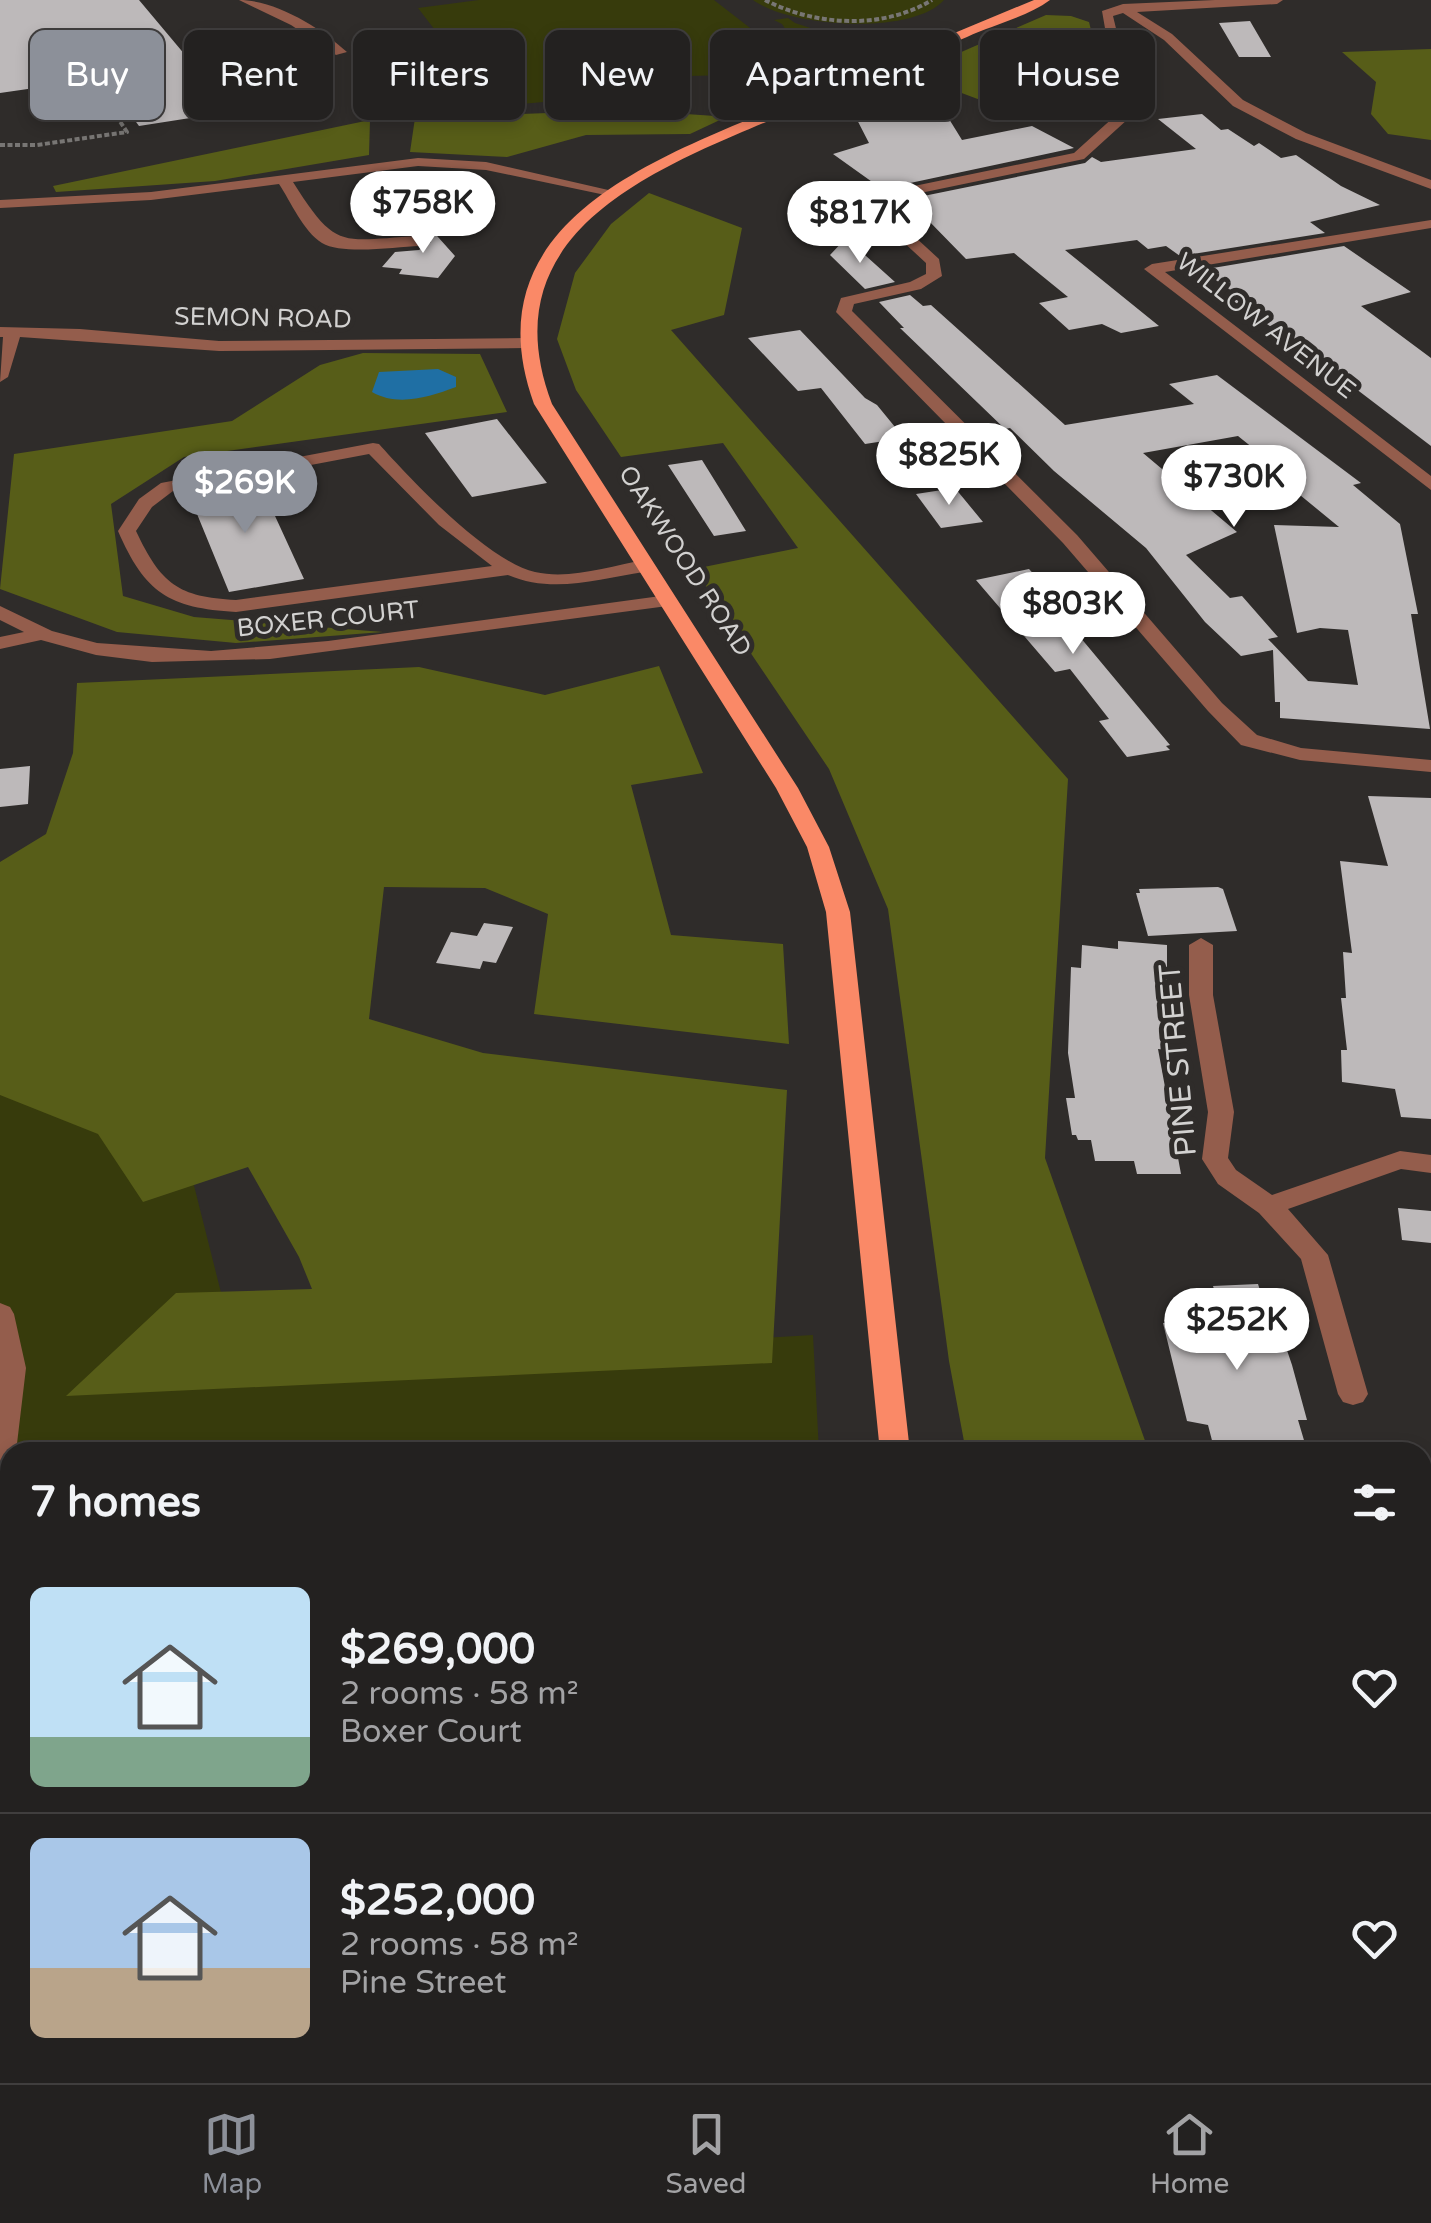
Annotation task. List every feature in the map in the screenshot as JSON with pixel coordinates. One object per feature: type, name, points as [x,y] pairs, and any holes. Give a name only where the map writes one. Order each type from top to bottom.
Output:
[{"type":"main road","name":"OAKWOOD ROAD","points":[[960,35],[1044,0]]},
{"type":"main road","name":"OAKWOOD ROAD","points":[[761,120],[674,158],[610,192],[578,222],[552,258],[534,303],[527,343],[532,376],[544,404],[787,788],[818,848],[838,912],[894,1442]]},
{"type":"street","points":[[245,0],[296,22],[341,52]]},
{"type":"street","points":[[1101,0],[1124,8],[1158,30],[1238,104],[1301,136],[1431,184]]},
{"type":"street","points":[[1110,30],[1106,14],[1124,8],[1277,0]]},
{"type":"street","points":[[1118,120],[1079,156],[866,200],[934,262],[934,276],[915,286],[847,301],[844,312],[1070,539],[1249,740],[1300,754],[1431,766]]},
{"type":"street","points":[[0,204],[152,196],[390,163],[453,164],[515,171],[610,192]]},
{"type":"street","points":[[284,180],[328,240],[359,244],[418,241]]},
{"type":"street","name":"WILLOW AVENUE","points":[[1431,224],[1152,270],[1431,485]]},
{"type":"street","points":[[0,377],[6,332]]},
{"type":"street","name":"SEMON ROAD","points":[[6,332],[219,346],[527,343]]},
{"type":"street","points":[[513,569],[236,606],[195,605],[169,594],[141,563],[128,530],[146,503],[167,487],[374,448],[422,498],[494,559],[513,569],[526,576],[560,579],[644,566]]},
{"type":"street","name":"BOXER COURT","points":[[0,612],[41,634],[78,647],[166,655],[283,654],[668,601]]},
{"type":"street","points":[[0,643],[41,634]]},
{"type":"street","name":"PINE STREET","points":[[1200,945],[1201,995],[1221,1112],[1215,1159],[1228,1177],[1269,1206],[1314,1255],[1353,1394]]},
{"type":"street","points":[[1269,1206],[1400,1160],[1431,1164]]},
{"type":"street","points":[[0,1314],[11,1340],[15,1364],[3,1442]]},
{"type":"path","points":[[765,0],[801,15],[854,20],[912,12],[932,0]]},
{"type":"path","points":[[0,145],[66,142],[126,132],[118,120]]},
{"type":"green space","points":[[479,0],[714,0],[753,30],[710,30],[710,75],[690,76],[690,30],[545,30],[545,102],[525,104],[525,30],[435,30],[418,8]]},
{"type":"green space","points":[[753,0],[944,0],[906,19],[850,24],[794,16]]},
{"type":"green space","points":[[1046,15],[1071,16],[1089,22],[1091,30],[1012,30]]},
{"type":"green space","points":[[788,18],[817,30],[786,30],[774,20]]},
{"type":"green space","points":[[980,44],[980,100],[960,92],[960,53]]},
{"type":"green space","points":[[1431,49],[1431,140],[1388,134],[1371,114],[1376,82],[1342,52]]},
{"type":"green space","points":[[545,113],[545,120],[690,120],[690,114],[720,120],[690,134],[586,135],[507,157],[410,152],[415,120],[525,120],[525,114]]},
{"type":"green space","points":[[370,120],[369,155],[215,181],[56,192],[53,186]]},
{"type":"green space","points":[[649,193],[742,228],[724,315],[671,330],[1068,779],[1045,1158],[1145,1442],[964,1442],[949,1361],[888,909],[829,769],[694,569],[798,548],[723,443],[621,457],[576,390],[557,339],[575,273],[611,224]]},
{"type":"green space","points":[[363,353],[480,354],[507,412],[184,457],[111,504],[123,596],[194,617],[383,632],[236,643],[117,632],[0,589],[14,454],[232,421],[320,365]]},
{"type":"green space","points":[[659,666],[703,773],[631,785],[671,935],[783,944],[789,1044],[534,1014],[548,914],[485,888],[384,887],[369,1019],[483,1053],[787,1090],[772,1363],[66,1396],[176,1293],[312,1289],[299,1257],[248,1167],[143,1202],[98,1134],[0,1095],[0,862],[46,834],[73,753],[77,683],[419,667],[545,695]]},
{"type":"green space","points":[[0,1017],[180,1130],[240,1368],[813,1335],[818,1442],[0,1442]]},
{"type":"water","points":[[438,369],[456,377],[456,387],[403,400],[372,392],[379,372]]},
{"type":"building","points":[[0,0],[139,0],[184,54],[184,119],[139,126],[135,120],[164,120],[164,30],[30,30],[30,89],[0,93]]},
{"type":"building","points":[[1250,21],[1271,57],[1239,57],[1219,23]]},
{"type":"building","points":[[1202,114],[1221,130],[1228,129],[1254,146],[1259,143],[1281,158],[1296,155],[1341,186],[1380,205],[1310,222],[1325,233],[1180,256],[1166,246],[1148,249],[1137,240],[1065,250],[1159,326],[1121,333],[1102,324],[1069,330],[1039,303],[1068,297],[1014,253],[966,259],[925,217],[899,201],[1085,163],[1092,157],[1101,162],[1196,149],[1158,119]]},
{"type":"building","points":[[857,120],[950,120],[962,140],[1032,126],[1074,148],[882,189],[833,154],[869,143]]},
{"type":"building","points":[[421,218],[455,256],[438,278],[399,274],[402,269],[382,267],[395,252],[419,250],[431,242],[421,233],[410,233]]},
{"type":"building","points":[[846,238],[895,282],[865,289],[830,255]]},
{"type":"building","points":[[1344,246],[1411,292],[1361,306],[1431,358],[1431,446],[1232,300],[1230,296],[1238,295],[1201,270]]},
{"type":"building","points":[[910,295],[923,306],[931,305],[1065,425],[1194,404],[1169,384],[1217,375],[1361,483],[1353,485],[1400,524],[1418,614],[1411,614],[1430,729],[1280,718],[1280,702],[1275,702],[1273,650],[1241,656],[1205,622],[1146,548],[1054,471],[1010,428],[1005,429],[900,328],[904,328],[879,302]],"holes":[[[1238,436],[1298,484],[1289,486],[1339,527],[1274,525],[1297,633],[1320,628],[1348,630],[1358,685],[1308,681],[1268,639],[1278,637],[1242,596],[1230,598],[1186,555],[1237,532],[1143,453]]]},
{"type":"building","points":[[800,330],[865,398],[877,405],[904,438],[865,444],[821,388],[798,391],[748,338]]},
{"type":"building","points":[[497,419],[547,483],[472,497],[425,433]]},
{"type":"building","points":[[702,460],[746,531],[714,536],[668,465]]},
{"type":"building","points":[[258,479],[304,579],[229,592],[188,492]]},
{"type":"building","points":[[955,488],[983,522],[941,528],[916,494]]},
{"type":"building","points":[[1029,569],[1089,635],[1080,637],[1170,745],[1166,746],[1170,750],[1127,757],[1099,721],[1109,719],[1070,669],[1055,672],[976,580]]},
{"type":"building","points":[[30,766],[28,804],[0,807],[0,769]]},
{"type":"building","points":[[1368,796],[1431,798],[1431,1119],[1401,1117],[1395,1089],[1342,1082],[1341,1050],[1347,1050],[1341,998],[1346,998],[1343,952],[1352,953],[1340,861],[1388,866]]},
{"type":"building","points":[[1139,889],[1223,889],[1237,931],[1148,936],[1136,893],[1140,893]]},
{"type":"building","points":[[484,923],[513,927],[496,963],[483,961],[480,969],[436,963],[451,932],[477,936]]},
{"type":"building","points":[[1118,941],[1167,945],[1167,1050],[1158,1049],[1181,1174],[1137,1174],[1134,1161],[1095,1161],[1091,1140],[1078,1140],[1072,1135],[1066,1098],[1075,1098],[1068,1053],[1071,967],[1081,968],[1082,945],[1118,949]]},
{"type":"building","points":[[1398,1208],[1431,1211],[1431,1243],[1402,1240]]},
{"type":"building","points":[[1258,1284],[1267,1312],[1274,1312],[1292,1365],[1307,1420],[1298,1420],[1305,1442],[1212,1442],[1208,1425],[1187,1421],[1163,1323],[1173,1322],[1171,1315],[1221,1312],[1213,1286]]}]
